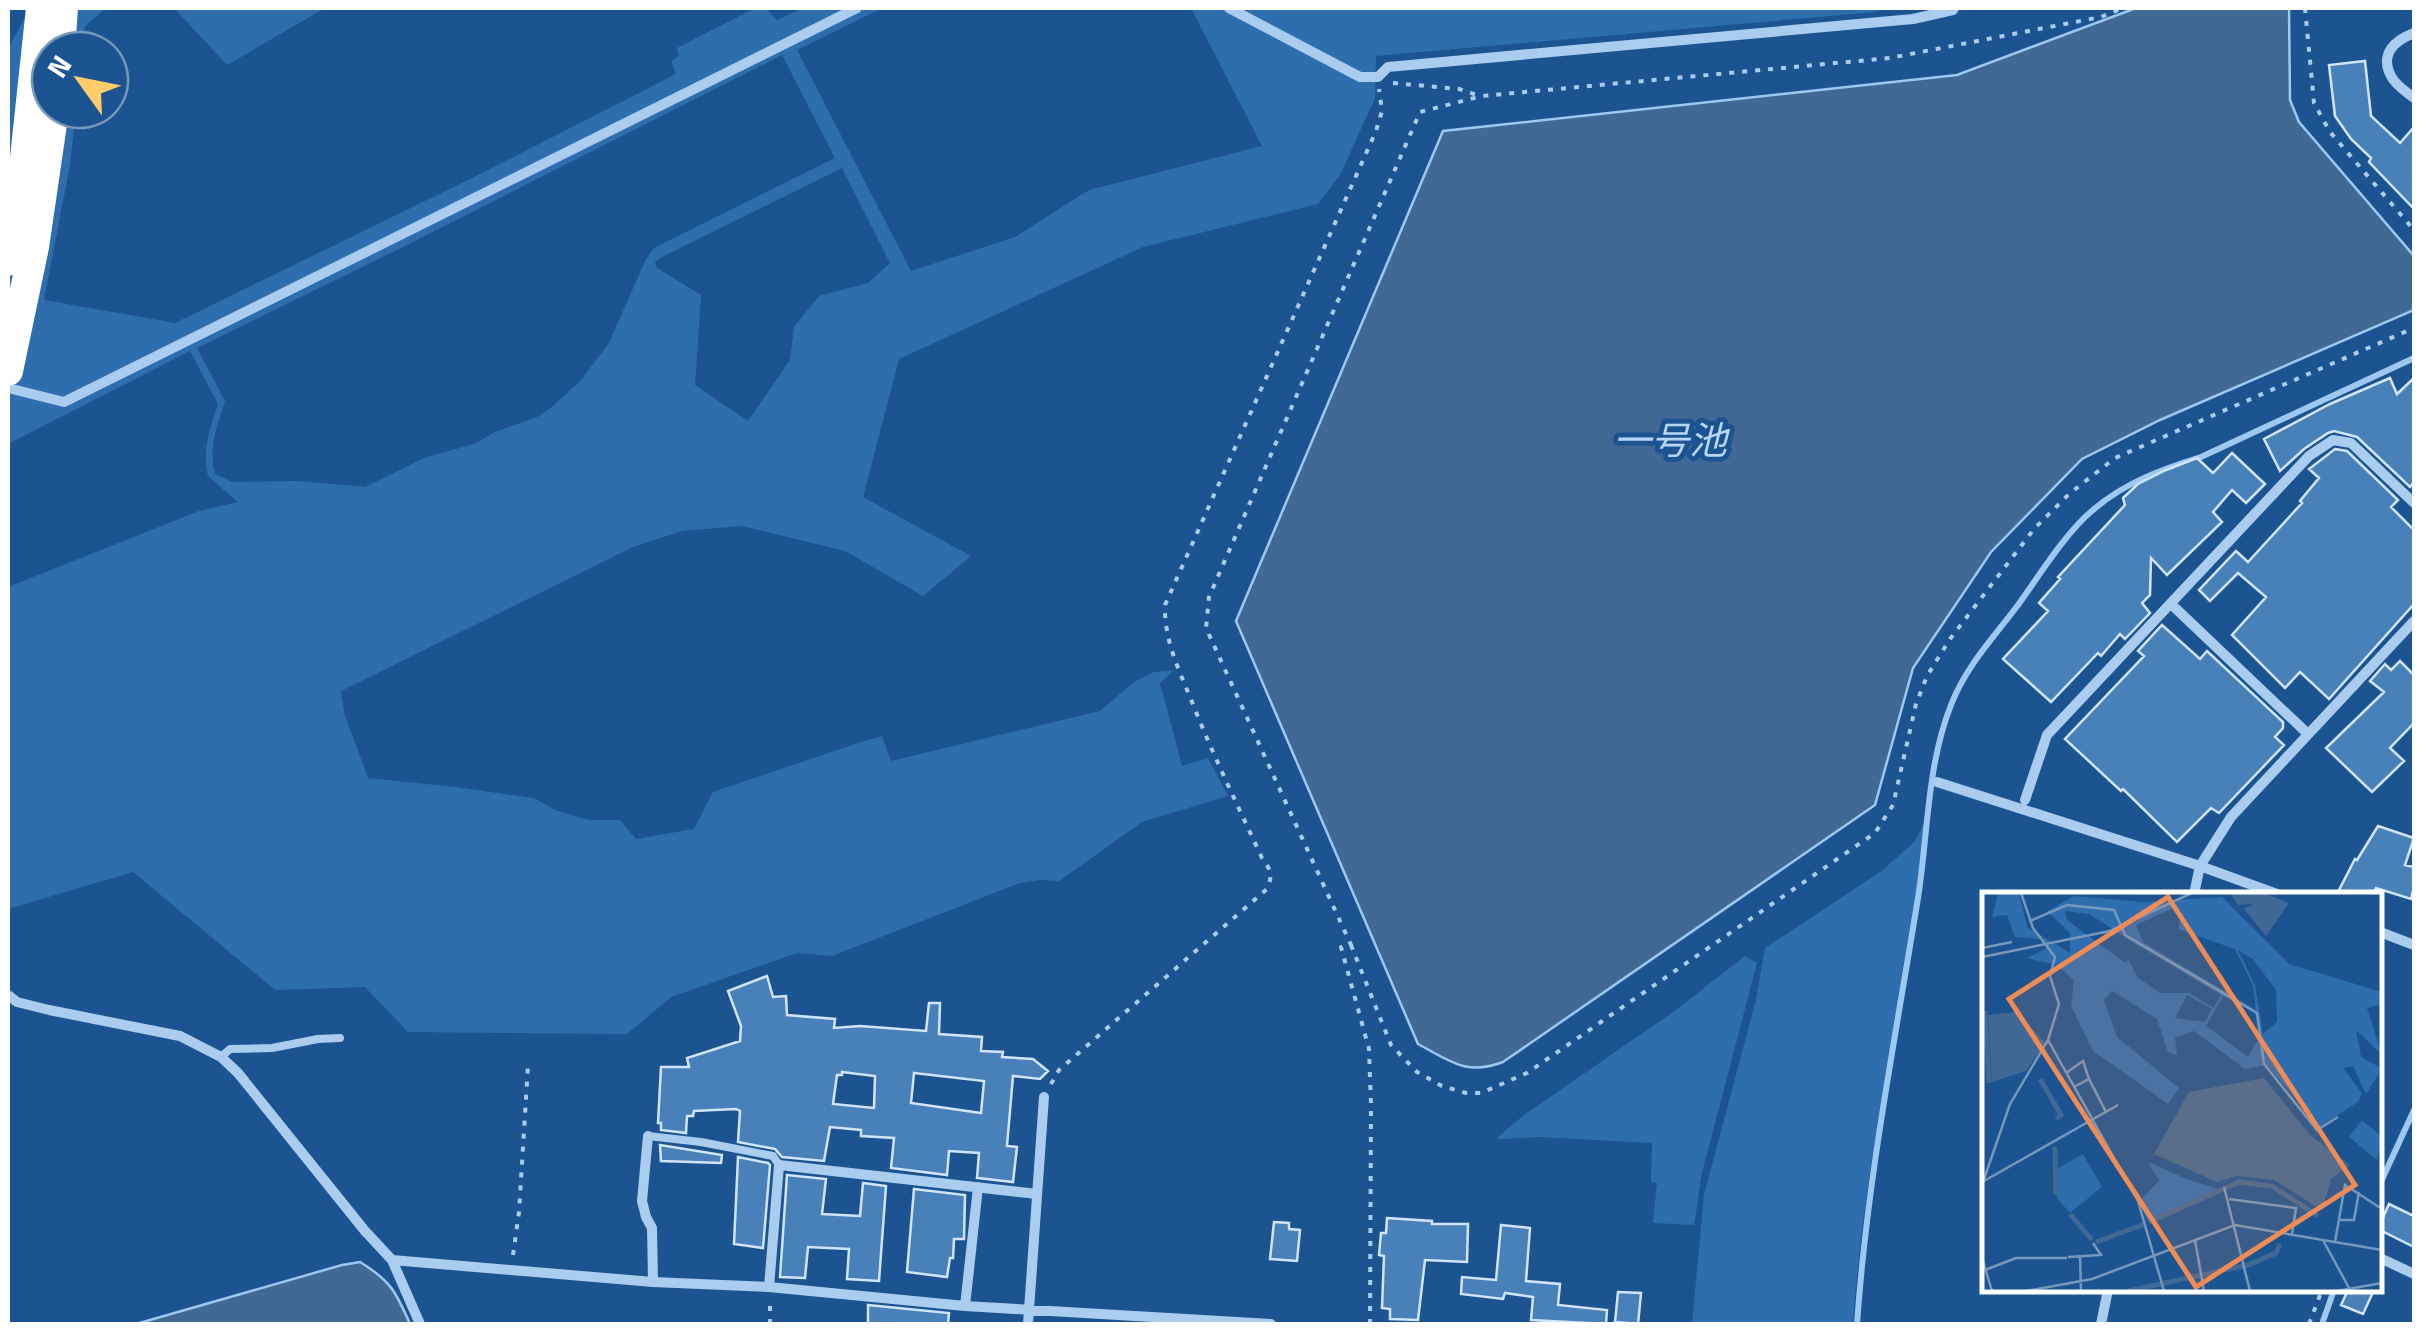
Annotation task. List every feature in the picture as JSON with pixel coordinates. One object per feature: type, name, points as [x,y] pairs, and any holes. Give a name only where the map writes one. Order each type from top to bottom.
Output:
[{"type":"highway","points":[[8,261],[24,167],[41,8]]},
{"type":"highway","points":[[8,371],[34,247],[51,130]]},
{"type":"street","points":[[8,388],[64,402],[857,8]]},
{"type":"street","points":[[1230,8],[1360,76],[1378,77],[1388,67],[1913,19],[1954,8]]},
{"type":"street","points":[[2414,33],[2397,40],[2388,64],[2392,80],[2414,98]]},
{"type":"street","points":[[2025,800],[2047,735],[2309,456],[2333,440],[2350,444],[2414,503]]},
{"type":"street","points":[[2171,604],[2308,734]]},
{"type":"street","points":[[2194,892],[2200,866],[2231,817],[2414,621]]},
{"type":"street","points":[[1937,782],[2272,892]]},
{"type":"street","points":[[2382,933],[2414,945]]},
{"type":"street","points":[[8,995],[17,1002],[49,1010],[180,1036],[221,1057],[238,1072],[392,1260],[420,1324]]},
{"type":"street","points":[[1028,1324],[1044,1096]]},
{"type":"street","points":[[648,1136],[642,1201],[652,1228],[654,1282]]},
{"type":"street","points":[[768,1287],[779,1165],[1037,1194]]},
{"type":"street","points":[[966,1306],[978,1187]]},
{"type":"street","points":[[2382,1259],[2414,1274]]},
{"type":"street","points":[[392,1260],[654,1282],[768,1287],[966,1306],[1271,1324]]},
{"type":"street","points":[[2101,1324],[2108,1292]]},
{"type":"lane","points":[[221,1057],[230,1049],[272,1048],[318,1038],[340,1038]]},
{"type":"lane","points":[[648,1136],[773,1156],[779,1165]]},
{"type":"path","points":[[2122,8],[2100,17],[1890,58],[1482,96],[1420,112],[1209,597],[1206,628],[1352,945],[1390,1044],[1417,1072],[1442,1086],[1466,1093],[1481,1093],[1527,1073],[1875,832],[1893,805],[1916,704],[1927,676],[1950,638],[2034,530],[2090,475],[2115,458],[2414,328]]},
{"type":"path","points":[[2305,8],[2314,103],[2330,132],[2414,230]]},
{"type":"path","points":[[1378,77],[1390,83],[1459,89],[1482,96]]},
{"type":"path","points":[[1044,1096],[1059,1070],[1266,889],[1271,880],[1271,870],[1209,744],[1172,651],[1164,624],[1165,605],[1376,131],[1382,111],[1378,77]]},
{"type":"path","points":[[1352,945],[1341,946],[1370,1049],[1370,1324]]},
{"type":"path","points":[[514,1270],[528,1066]]},
{"type":"path","points":[[768,1287],[770,1324]]},
{"type":"path","points":[[2309,1324],[2321,1292]]},
{"type":"shaded area","points":[[30,8],[106,8],[84,30],[30,30],[30,130],[74,130],[44,300],[175,323],[676,74],[671,61],[679,56],[677,48],[755,8],[765,8],[777,20],[803,8],[882,8],[797,50],[911,271],[1015,237],[1089,190],[1262,146],[1191,8],[1887,8],[1376,56],[1375,98],[1340,175],[1318,204],[1143,247],[899,359],[863,497],[971,556],[923,596],[845,551],[742,526],[682,531],[633,547],[341,691],[345,716],[368,778],[534,798],[555,810],[588,820],[620,820],[636,839],[694,829],[713,792],[858,743],[882,736],[891,761],[1100,711],[1134,682],[1154,672],[1174,670],[1160,683],[1182,766],[1208,758],[1228,796],[1142,822],[1059,881],[1020,883],[832,956],[797,953],[671,997],[627,1034],[408,1032],[365,987],[275,990],[133,872],[8,909],[8,587],[199,511],[238,502],[208,476],[206,448],[218,404],[190,351],[8,444],[8,49]],"holes":[[[782,55],[835,158],[654,248],[609,343],[581,380],[537,417],[474,444],[424,458],[365,487],[299,481],[232,482],[215,474],[213,446],[225,401],[197,348]],[[842,168],[890,263],[868,283],[819,296],[794,327],[790,360],[748,421],[695,385],[701,295],[657,268],[655,262]]]},
{"type":"shaded area","points":[[174,8],[325,8],[227,65]]},
{"type":"shaded area","points":[[1926,819],[1876,1134],[1853,1324],[1692,1324],[1704,1195],[1756,1000],[1765,948],[1883,870],[1915,841]]},
{"type":"shaded area","points":[[1745,956],[1757,963],[1702,1173],[1694,1225],[1653,1223],[1657,1183],[1651,1182],[1652,1143],[1539,1137],[1498,1139],[1524,1115],[1676,1010]]},
{"type":"water","name":"一号池","points":[[2136,8],[2289,8],[2290,100],[2299,122],[2414,256],[2414,310],[2160,420],[2082,459],[1991,552],[1913,668],[1875,805],[1503,1062],[1468,1067],[1418,1044],[1236,621],[1443,131],[1957,75]]},
{"type":"water","points":[[360,1262],[391,1288],[410,1324],[136,1324],[342,1265]]},
{"type":"building","points":[[2365,61],[2371,116],[2400,143],[2414,127],[2414,209],[2369,162],[2371,158],[2335,116],[2329,65]]},
{"type":"building","points":[[2390,378],[2397,394],[2414,378],[2414,482],[2410,487],[2357,437],[2334,431],[2304,449],[2280,471],[2264,439]]},
{"type":"building","points":[[2335,449],[2347,451],[2398,500],[2391,507],[2414,530],[2414,604],[2329,699],[2300,672],[2285,688],[2232,635],[2266,597],[2238,573],[2210,601],[2199,590],[2236,551],[2248,562],[2302,503],[2319,478],[2309,469]]},
{"type":"building","points":[[2232,453],[2265,484],[2246,503],[2232,490],[2213,512],[2222,522],[2167,575],[2151,558],[2150,595],[2142,603],[2150,613],[2125,639],[2120,634],[2051,702],[2003,659],[2048,611],[2039,603],[2058,577],[2125,505],[2123,498],[2138,484],[2197,458],[2213,473]]},
{"type":"building","points":[[2162,625],[2200,659],[2207,651],[2283,722],[2275,737],[2284,745],[2219,813],[2211,808],[2177,842],[2065,739],[2144,656],[2138,651]]},
{"type":"building","points":[[2400,661],[2414,675],[2414,723],[2390,748],[2404,761],[2372,792],[2326,748],[2384,692],[2370,681],[2385,664],[2391,670]]},
{"type":"building","points":[[2378,826],[2414,838],[2405,865],[2414,867],[2411,899],[2376,888],[2374,892],[2338,892]]},
{"type":"building","points":[[767,976],[773,997],[786,996],[787,1015],[835,1019],[834,1028],[926,1031],[929,1003],[940,1003],[939,1034],[982,1037],[981,1051],[1033,1059],[1048,1071],[1040,1079],[1013,1076],[1007,1146],[1017,1147],[1013,1182],[977,1178],[979,1153],[949,1151],[947,1175],[891,1168],[894,1138],[861,1136],[861,1130],[830,1127],[824,1161],[782,1157],[775,1149],[738,1142],[740,1111],[736,1109],[694,1111],[693,1116],[687,1116],[686,1133],[661,1130],[661,1067],[689,1067],[687,1058],[740,1041],[741,1026],[728,991]],"holes":[[[842,1072],[875,1076],[874,1108],[833,1104],[837,1075]],[[914,1073],[984,1081],[981,1113],[911,1103]]]},
{"type":"building","points":[[660,1145],[722,1155],[721,1163],[661,1161]]},
{"type":"building","points":[[738,1157],[770,1165],[763,1248],[734,1244]]},
{"type":"building","points":[[787,1175],[826,1179],[822,1214],[860,1216],[863,1183],[886,1186],[879,1281],[847,1279],[849,1249],[808,1247],[805,1278],[780,1277]]},
{"type":"building","points":[[914,1189],[965,1195],[964,1239],[954,1239],[947,1277],[907,1272]]},
{"type":"building","points":[[2389,1204],[2414,1216],[2414,1247],[2382,1231]]},
{"type":"building","points":[[1387,1218],[1468,1224],[1467,1262],[1425,1260],[1418,1320],[1390,1319],[1390,1309],[1382,1308],[1384,1256],[1379,1255]]},
{"type":"building","points":[[1274,1222],[1289,1223],[1289,1229],[1300,1230],[1297,1261],[1270,1259]]},
{"type":"building","points":[[1501,1225],[1530,1228],[1526,1281],[1560,1284],[1558,1305],[1607,1310],[1606,1324],[1531,1320],[1533,1297],[1505,1293],[1503,1299],[1461,1294],[1462,1277],[1496,1280]]},
{"type":"building","points":[[1618,1292],[1641,1293],[1638,1324],[1615,1322]]},
{"type":"building","points":[[2347,1292],[2373,1292],[2363,1314],[2341,1305]]},
{"type":"building","points":[[868,1305],[949,1313],[948,1324],[868,1324]]},
{"type":"waterway","points":[[1857,1324],[1875,1164],[1918,898],[1937,751],[1964,677],[2063,542],[2105,500],[2144,478],[2201,457],[2414,358]]},
{"type":"waterway","points":[[2382,1180],[2414,1110]]},
{"type":"waterway","points":[[2322,1324],[2333,1292]]}]
